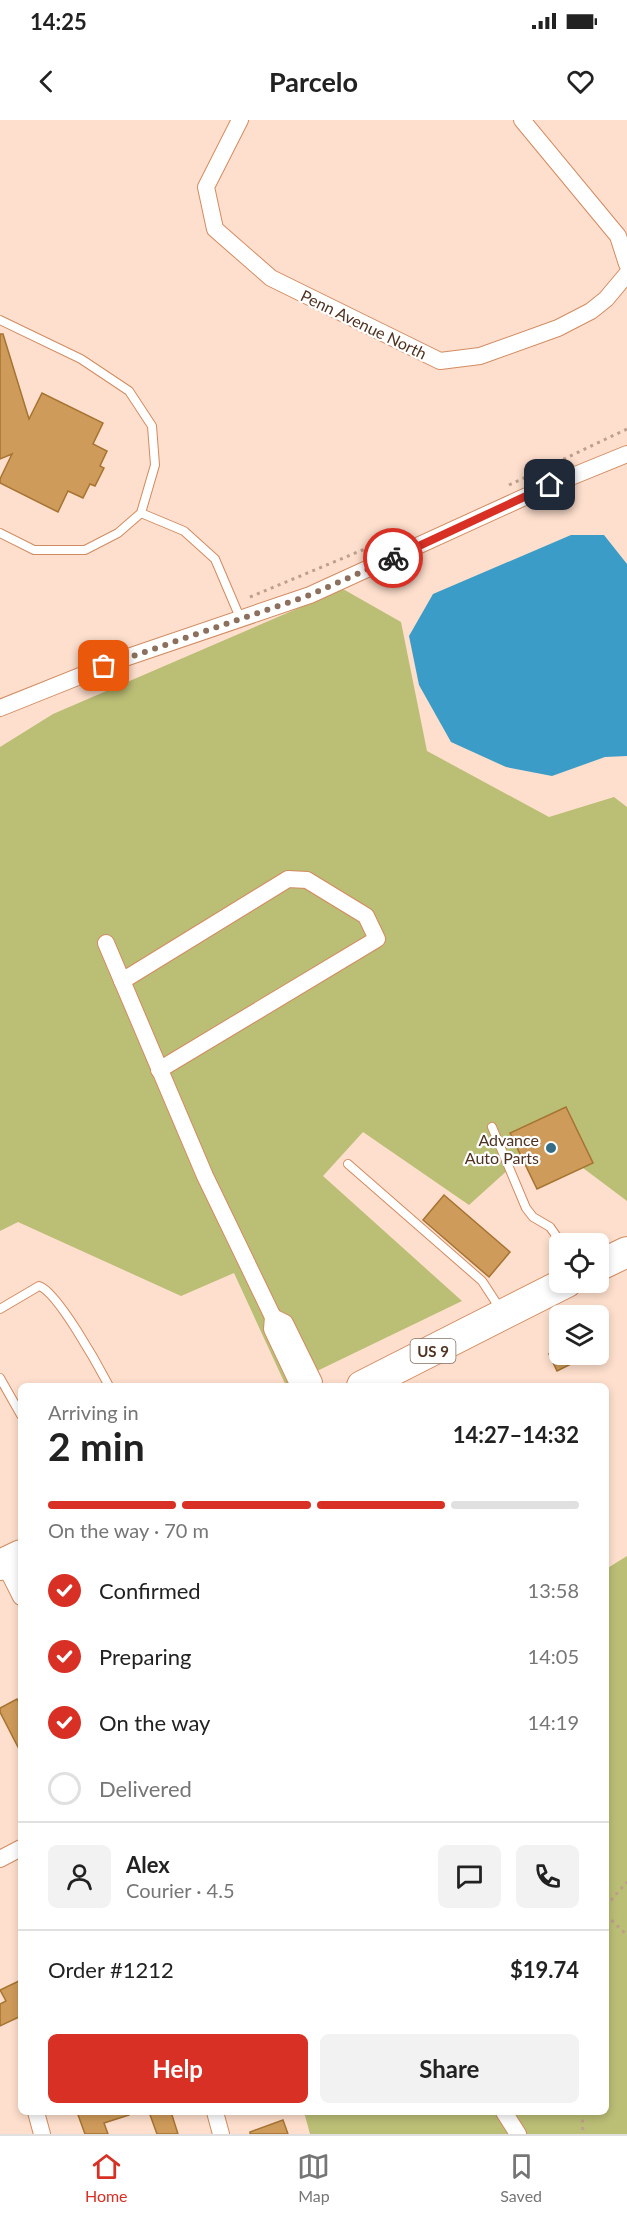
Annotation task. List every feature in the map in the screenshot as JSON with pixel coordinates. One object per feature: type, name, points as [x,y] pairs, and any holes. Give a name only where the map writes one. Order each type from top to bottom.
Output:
[{"type":"highway","points":[[609,1261],[627,1252]]},
{"type":"highway","name":"US 9","points":[[368,1383],[549,1291]]},
{"type":"street","name":"Penn Avenue North","points":[[240,120],[206,187],[215,229],[271,278],[440,361],[480,356],[558,328],[591,311],[606,299],[627,274]]},
{"type":"street","points":[[522,120],[618,236],[627,264]]},
{"type":"street","points":[[0,708],[125,658],[310,595],[550,485],[627,454]]},
{"type":"street","points":[[122,981],[288,879],[307,880],[366,916],[377,939],[159,1070]]},
{"type":"street","points":[[106,943],[205,1176],[273,1317],[272,1329],[298,1383]]},
{"type":"street","points":[[273,1317],[285,1323],[314,1383]]},
{"type":"street","points":[[8,1561],[18,1589]]},
{"type":"street","points":[[0,1859],[18,1850]]},
{"type":"street","points":[[37,2115],[42,2134]]},
{"type":"street","points":[[216,2115],[221,2134]]},
{"type":"street","points":[[506,2115],[518,2134]]},
{"type":"lane","points":[[0,320],[81,359],[129,391],[152,426],[155,465],[141,513],[118,533],[86,550],[34,550],[0,533]]},
{"type":"lane","points":[[141,513],[184,531],[215,559],[241,620]]},
{"type":"lane","points":[[492,1127],[526,1208],[533,1217],[550,1227],[554,1233]]},
{"type":"lane","points":[[348,1164],[482,1281],[504,1315]]},
{"type":"lane","points":[[0,1309],[39,1286],[46,1288],[58,1301],[107,1383]]},
{"type":"lane","points":[[0,1378],[18,1410]]},
{"type":"path","points":[[503,488],[627,429]]},
{"type":"path","points":[[247,598],[417,527]]},
{"type":"path","points":[[609,1903],[627,1882]]},
{"type":"path","points":[[609,1918],[627,1935]]},
{"type":"path","points":[[582,2115],[583,2134]]},
{"type":"green space","points":[[343,589],[401,622],[427,751],[549,817],[614,797],[627,807],[627,1201],[543,1138],[469,1205],[363,1132],[323,1176],[462,1301],[292,1383],[285,1383],[234,1273],[181,1296],[18,1222],[0,1231],[0,747],[53,714]]},
{"type":"green space","points":[[627,1556],[627,2134],[310,2134],[305,2115],[609,2115],[609,1567]]},
{"type":"water","points":[[571,535],[604,535],[627,564],[627,756],[605,757],[552,776],[506,767],[451,742],[419,685],[409,636],[433,594]]},
{"type":"building","points":[[0,334],[3,334],[29,419],[42,393],[103,423],[93,444],[107,451],[100,466],[104,468],[95,486],[90,484],[83,498],[68,491],[58,512],[0,483],[12,454],[0,459]]},
{"type":"building","name":"Advance Auto Parts","points":[[566,1107],[593,1163],[537,1189],[510,1133]]},
{"type":"building","points":[[444,1195],[510,1252],[489,1277],[423,1220]]},
{"type":"building","points":[[554,1365],[569,1365],[557,1371]]},
{"type":"building","points":[[17,1699],[18,1701],[18,1747],[0,1712],[0,1708]]},
{"type":"building","points":[[18,1981],[18,2017],[0,2026],[0,2004],[6,2001],[0,1990]]},
{"type":"building","points":[[78,2115],[129,2115],[104,2123],[108,2134],[85,2134]]},
{"type":"building","points":[[150,2115],[172,2115],[178,2134],[157,2134]]},
{"type":"building","points":[[283,2120],[288,2134],[250,2134],[250,2132]]},
{"type":"way so far","points":[[104,666],[310,595],[393,558]]},
{"type":"place","name":"Advance Auto Parts","points":[[551,1148]]},
{"type":"route","points":[[393,558],[550,485]]}]
